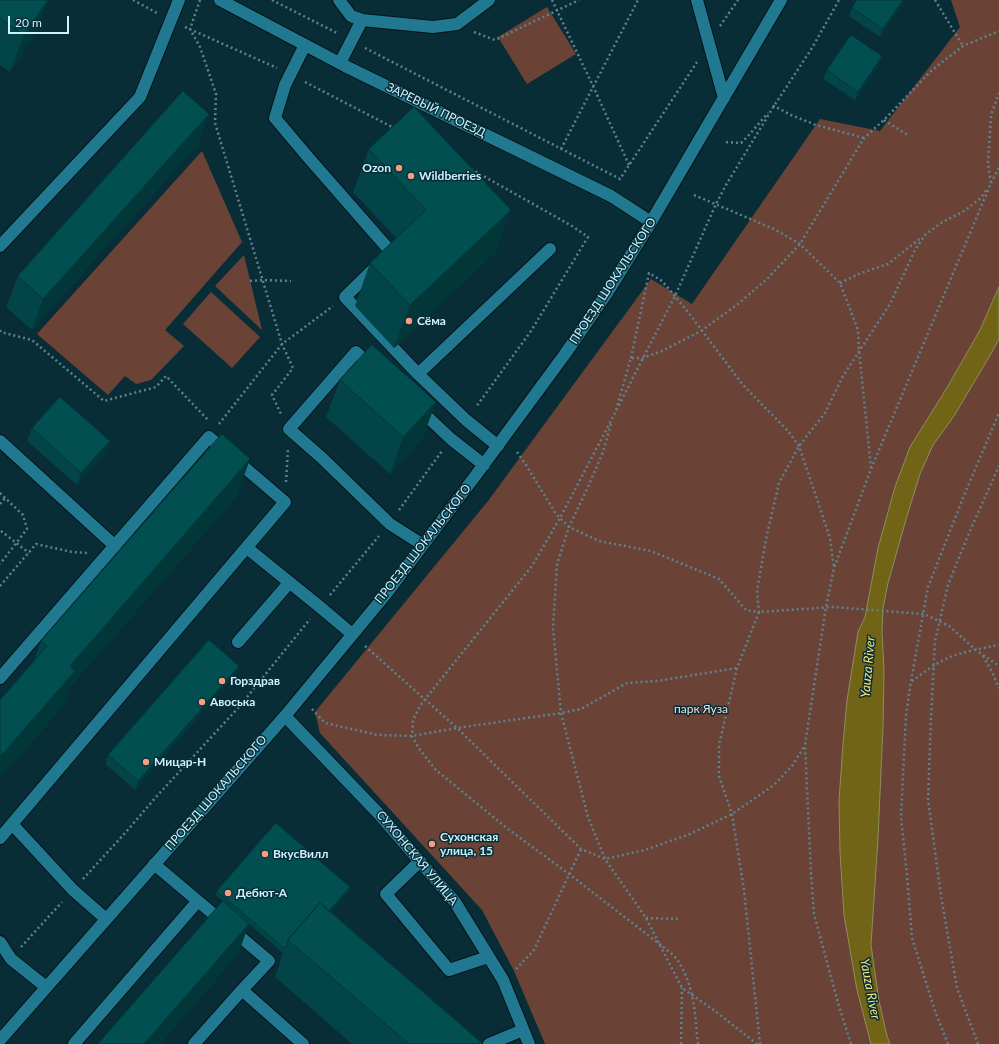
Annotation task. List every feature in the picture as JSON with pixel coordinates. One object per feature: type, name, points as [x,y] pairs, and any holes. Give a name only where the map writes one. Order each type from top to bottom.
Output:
[{"type":"street","points":[[0,246],[140,97],[179,0]]},
{"type":"street","name":"ЗАРЕВЫЙ ПРОЕЗД","points":[[220,0],[340,63],[611,196],[651,222]]},
{"type":"street","points":[[339,0],[351,16],[362,20],[433,27],[457,24],[489,0]]},
{"type":"street","points":[[697,0],[724,98]]},
{"type":"street","name":"ПРОЕЗД ШОКАЛЬСКОГО","points":[[0,1040],[284,716],[386,594],[484,465],[607,294],[781,0]]},
{"type":"street","points":[[340,63],[362,20]]},
{"type":"street","points":[[305,45],[285,85],[275,118],[391,252],[345,297],[418,374],[466,420],[498,446]]},
{"type":"street","points":[[418,374],[550,249]]},
{"type":"street","points":[[384,378],[356,352],[289,429],[322,458],[390,524],[423,544]]},
{"type":"street","points":[[412,403],[451,439],[484,465]]},
{"type":"street","points":[[0,678],[212,432],[285,502],[0,838]]},
{"type":"street","points":[[0,440],[111,550]]},
{"type":"street","points":[[247,548],[352,634]]},
{"type":"street","points":[[238,642],[289,583]]},
{"type":"street","name":"СУХОНСКАЯ УЛИЦА","points":[[284,716],[378,813],[455,902],[503,980],[529,1044]]},
{"type":"street","points":[[12,824],[73,890],[106,919]]},
{"type":"street","points":[[420,861],[386,894],[449,970],[488,957]]},
{"type":"street","points":[[154,864],[197,902],[269,961],[194,1044]]},
{"type":"street","points":[[74,1044],[197,902]]},
{"type":"street","points":[[0,942],[11,958],[46,987]]},
{"type":"street","points":[[242,990],[303,1044]]},
{"type":"street","points":[[489,1044],[523,1030]]},
{"type":"path","points":[[200,0],[190,29],[200,47],[216,94],[215,123],[282,344],[293,368],[272,395],[289,429],[285,502]]},
{"type":"path","points":[[272,0],[620,179],[738,0]]},
{"type":"path","points":[[552,0],[629,165]]},
{"type":"path","points":[[457,24],[495,40],[579,0]]},
{"type":"path","points":[[561,148],[638,0]]},
{"type":"path","points":[[698,1044],[690,984],[681,965],[671,953],[569,874],[508,830],[436,770],[420,750],[412,736],[413,720],[420,706],[532,566],[560,518],[644,358],[726,185],[774,106],[812,48],[839,0]]},
{"type":"path","points":[[935,0],[963,46]]},
{"type":"path","points":[[631,358],[644,358],[662,351],[701,331],[738,304],[768,279],[800,244],[864,138],[884,120],[932,70],[963,46],[999,31]]},
{"type":"path","points":[[840,283],[862,273],[888,264],[941,223],[964,211],[981,198],[991,183],[988,164],[991,115],[999,93]]},
{"type":"path","points":[[774,106],[816,125],[864,138]]},
{"type":"path","points":[[726,142],[741,143],[774,106]]},
{"type":"path","points":[[884,120],[908,136]]},
{"type":"path","points":[[851,1044],[838,1003],[814,914],[805,745],[826,608],[834,568],[872,469],[991,183],[999,168]]},
{"type":"path","points":[[694,195],[774,229],[800,244],[840,283],[858,330],[872,469]]},
{"type":"path","points":[[760,1044],[744,890],[732,814],[719,776],[719,745],[737,668],[759,612],[757,591],[766,539],[779,483],[799,446],[825,413],[843,376],[890,304],[915,250],[925,235]]},
{"type":"path","points":[[757,1044],[715,1011],[682,988],[646,918],[605,859],[588,817],[561,714],[554,628],[557,564],[569,527],[603,452],[631,358],[649,273],[662,281],[691,316],[743,385],[788,431],[799,446],[830,538],[834,568]]},
{"type":"path","points":[[250,281],[291,281]]},
{"type":"path","points":[[0,330],[1,332],[32,340],[104,401],[156,387],[166,376],[212,432],[282,344],[345,297]]},
{"type":"path","points":[[948,1044],[935,1011],[912,938],[901,817],[906,715],[928,587],[965,493],[999,413]]},
{"type":"path","points":[[517,452],[556,514],[569,527],[599,541],[651,551],[719,579],[746,610],[759,612],[834,607],[924,614],[949,626],[976,650],[999,666]]},
{"type":"path","points":[[978,1044],[957,988],[941,896],[928,799],[935,641],[948,586],[969,533],[999,466]]},
{"type":"path","points":[[0,493],[23,515],[27,529],[0,564]]},
{"type":"path","points":[[0,504],[5,498]]},
{"type":"path","points":[[1,531],[28,553]]},
{"type":"path","points":[[0,586],[1,582],[36,544],[72,552],[111,550]]},
{"type":"path","points":[[911,681],[934,665],[952,656],[999,645]]},
{"type":"path","points":[[364,646],[457,728],[581,849],[605,859],[645,850],[690,834],[732,814],[774,785],[792,766],[805,745]]},
{"type":"path","points":[[982,654],[999,688]]},
{"type":"path","points":[[312,710],[325,723],[378,735],[412,736],[457,728],[561,714],[581,709],[628,683],[657,681],[737,668]]},
{"type":"path","points":[[514,970],[534,950],[581,849]]},
{"type":"path","points":[[646,918],[681,919]]},
{"type":"path","points":[[681,1044],[682,988]]},
{"type":"green space","name":"парк Яуза","points":[[951,0],[999,0],[999,1044],[545,1044],[514,971],[482,910],[320,733],[315,712],[488,501],[651,279],[692,304],[820,119],[880,131],[960,27]]},
{"type":"green space","points":[[547,7],[576,54],[527,84],[498,37]]},
{"type":"green space","points":[[202,151],[242,242],[165,330],[184,346],[151,380],[136,384],[125,376],[108,395],[37,334]]},
{"type":"green space","points":[[244,255],[262,330],[215,286]]},
{"type":"green space","points":[[211,292],[260,337],[232,368],[183,324]]},
{"type":"water","name":"Yauza River","points":[[999,287],[999,339],[954,416],[933,445],[920,474],[888,583],[883,608],[883,727],[871,945],[879,1001],[890,1044],[871,1044],[857,990],[844,915],[840,852],[839,801],[843,744],[847,700],[858,632],[865,617],[878,548],[895,487],[910,447],[948,386],[980,330]]},
{"type":"building","points":[[0,0],[48,0],[24,35],[0,18]]},
{"type":"building","points":[[857,0],[903,0],[883,29],[852,8]]},
{"type":"building","points":[[851,35],[882,56],[858,92],[827,70]]},
{"type":"building","points":[[183,91],[209,114],[43,299],[18,276]]},
{"type":"building","points":[[414,107],[511,210],[410,305],[370,263],[426,210],[369,149]]},
{"type":"building","points":[[372,345],[436,402],[403,437],[340,380]]},
{"type":"building","points":[[60,397],[110,441],[81,473],[32,428]]},
{"type":"building","points":[[222,434],[250,459],[70,666],[75,671],[0,757],[0,700],[47,646],[41,641]]},
{"type":"building","points":[[209,640],[239,666],[138,781],[108,755]]},
{"type":"building","points":[[276,823],[350,887],[329,911],[320,903],[288,940],[285,949],[217,891]]},
{"type":"building","points":[[223,901],[249,924],[144,1044],[98,1044]]},
{"type":"building","points":[[320,903],[483,1044],[409,1044],[288,940]]},
{"type":"place","name":"Ozon","points":[[399,168]]},
{"type":"place","name":"Wildberries","points":[[411,176]]},
{"type":"place","name":"Сёма","points":[[409,321]]},
{"type":"place","name":"Горздрав","points":[[222,681]]},
{"type":"place","name":"Авоська","points":[[202,702]]},
{"type":"place","name":"Мицар-Н","points":[[146,762]]},
{"type":"place","name":"Сухонская улица, 15","points":[[432,844]]},
{"type":"place","name":"ВкусВилл","points":[[265,854]]},
{"type":"place","name":"Дебют-А","points":[[228,893]]}]
